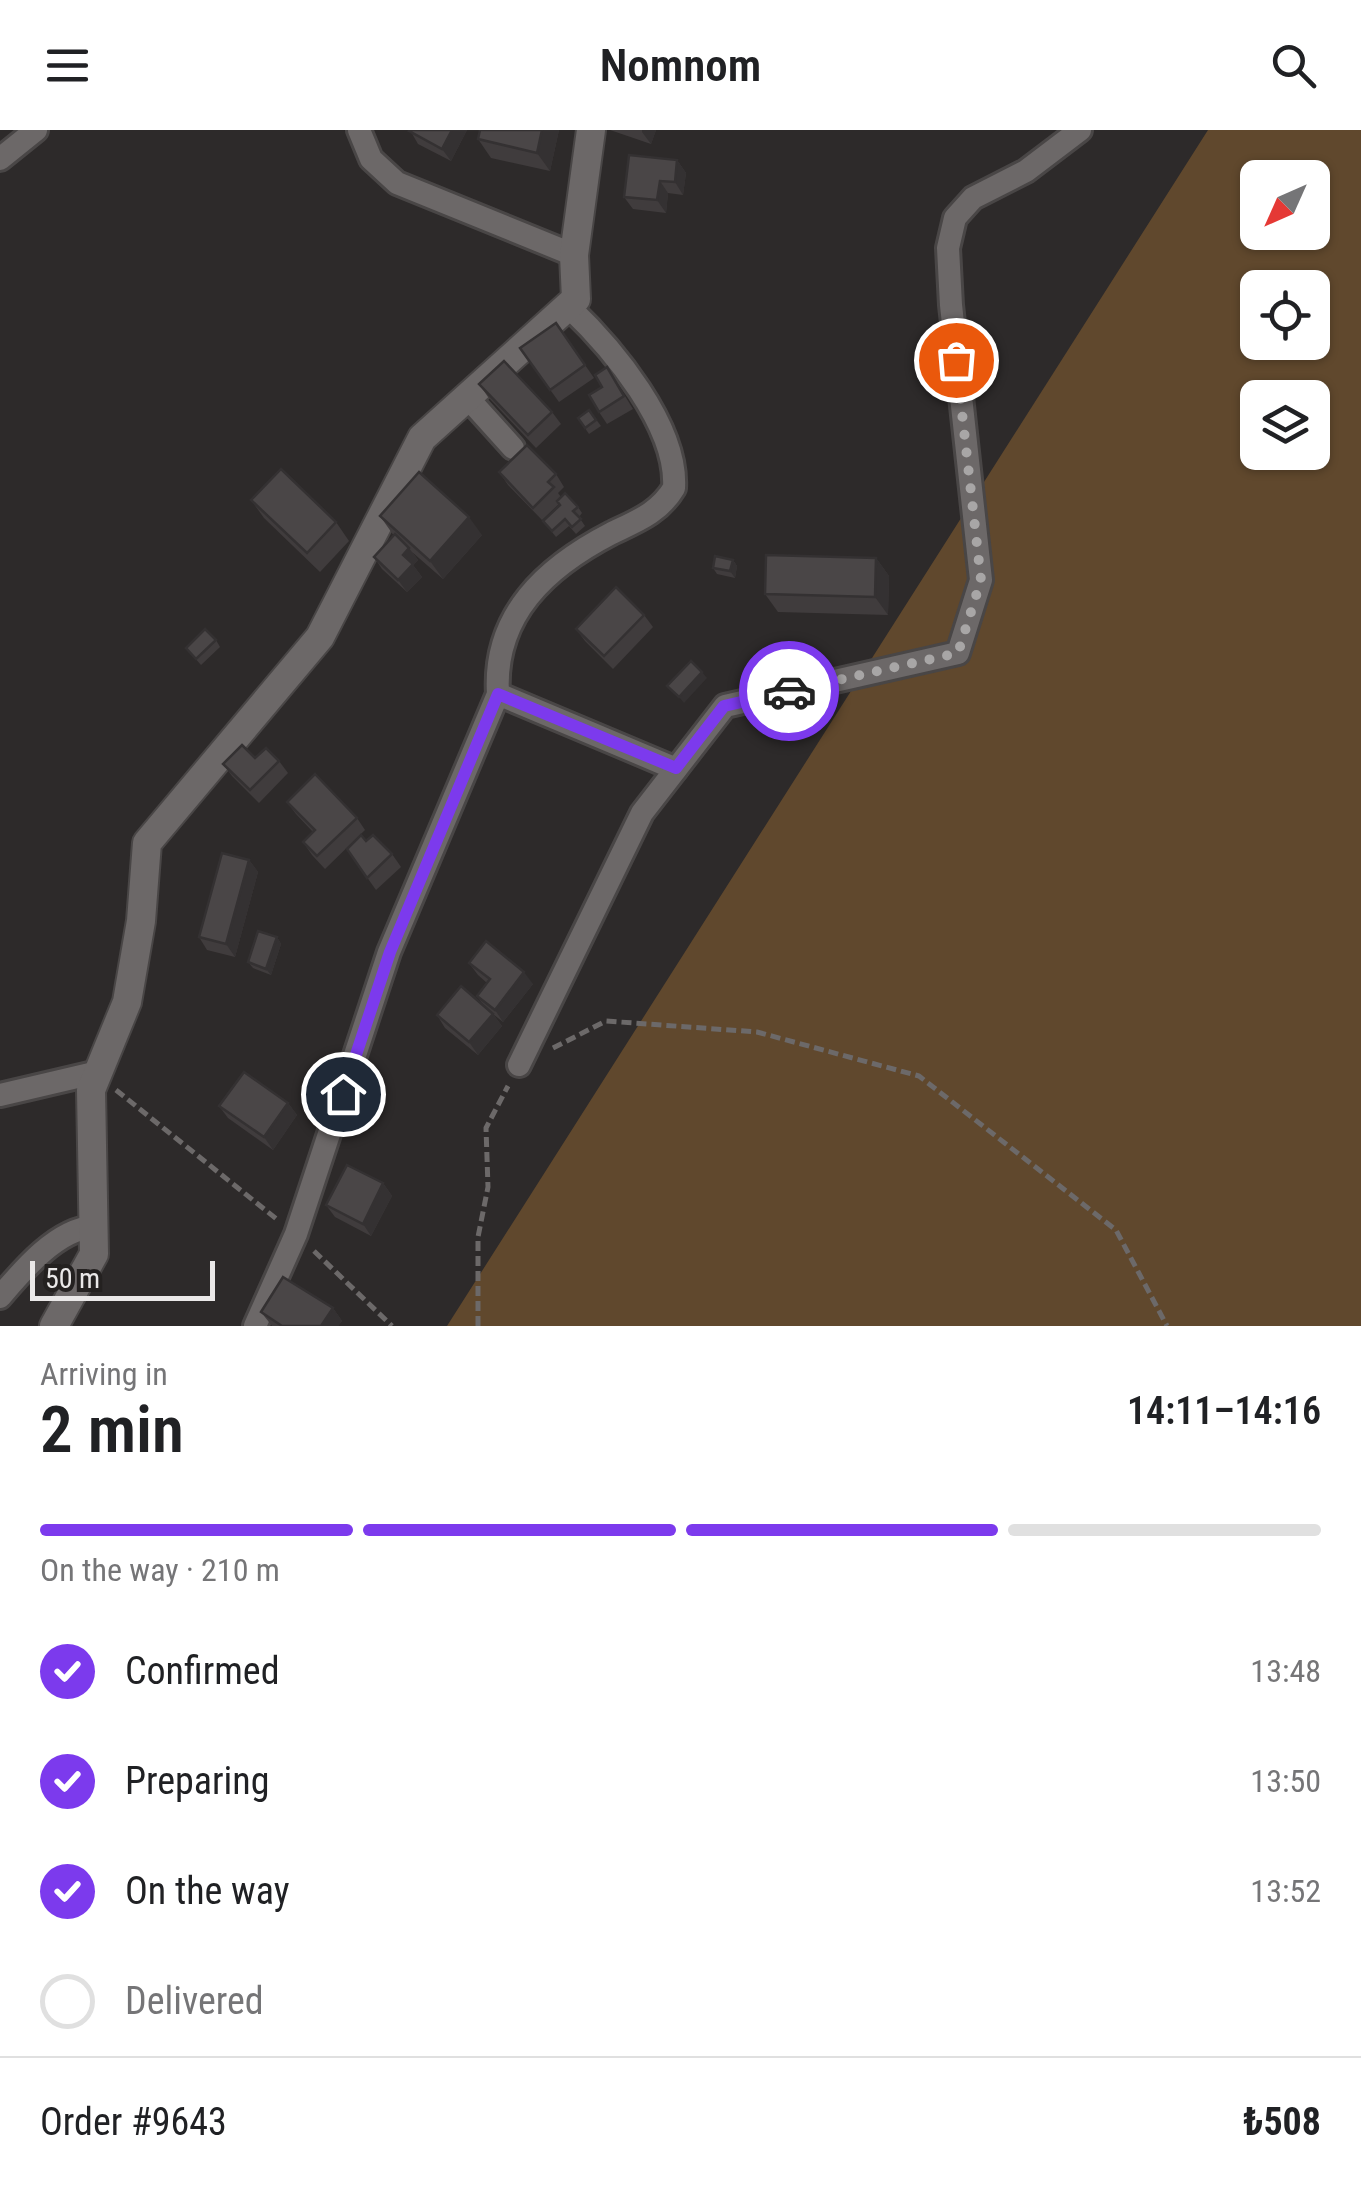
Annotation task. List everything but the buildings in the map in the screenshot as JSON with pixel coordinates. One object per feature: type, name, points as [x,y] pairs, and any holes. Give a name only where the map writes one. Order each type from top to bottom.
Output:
[{"type":"street","points":[[0,159],[36,130]]},
{"type":"street","points":[[360,130],[371,160],[397,184],[574,254]]},
{"type":"street","points":[[54,1326],[94,1254],[89,1158],[94,1073],[127,1002],[147,843],[320,637],[422,438],[570,308],[576,298],[574,254],[591,130]]},
{"type":"street","points":[[519,1066],[642,813],[724,706],[958,653],[981,580],[948,248],[955,218],[972,198],[1026,171],[1080,130]]},
{"type":"street","points":[[255,1326],[296,1234],[390,952],[498,694],[502,646],[524,599],[551,571],[581,550],[655,512],[674,488],[671,460],[655,420],[612,348],[570,308]]},
{"type":"street","points":[[467,396],[513,448]]},
{"type":"street","points":[[498,694],[676,768]]},
{"type":"street","points":[[0,1095],[94,1073]]},
{"type":"street","points":[[0,1298],[53,1246],[78,1228],[93,1228]]},
{"type":"path","points":[[478,1326],[478,1237],[488,1187],[486,1128],[519,1066],[606,1021],[757,1032],[919,1076],[1116,1230],[1167,1326]]},
{"type":"path","points":[[94,1073],[296,1234],[392,1326]]},
{"type":"shaded area","points":[[1208,130],[1361,130],[1361,1326],[447,1326]]},
{"type":"way so far","points":[[789,691],[958,653],[981,580],[956,360]]},
{"type":"route","points":[[343,1094],[390,952],[498,694],[676,768],[724,706],[789,691]]}]
